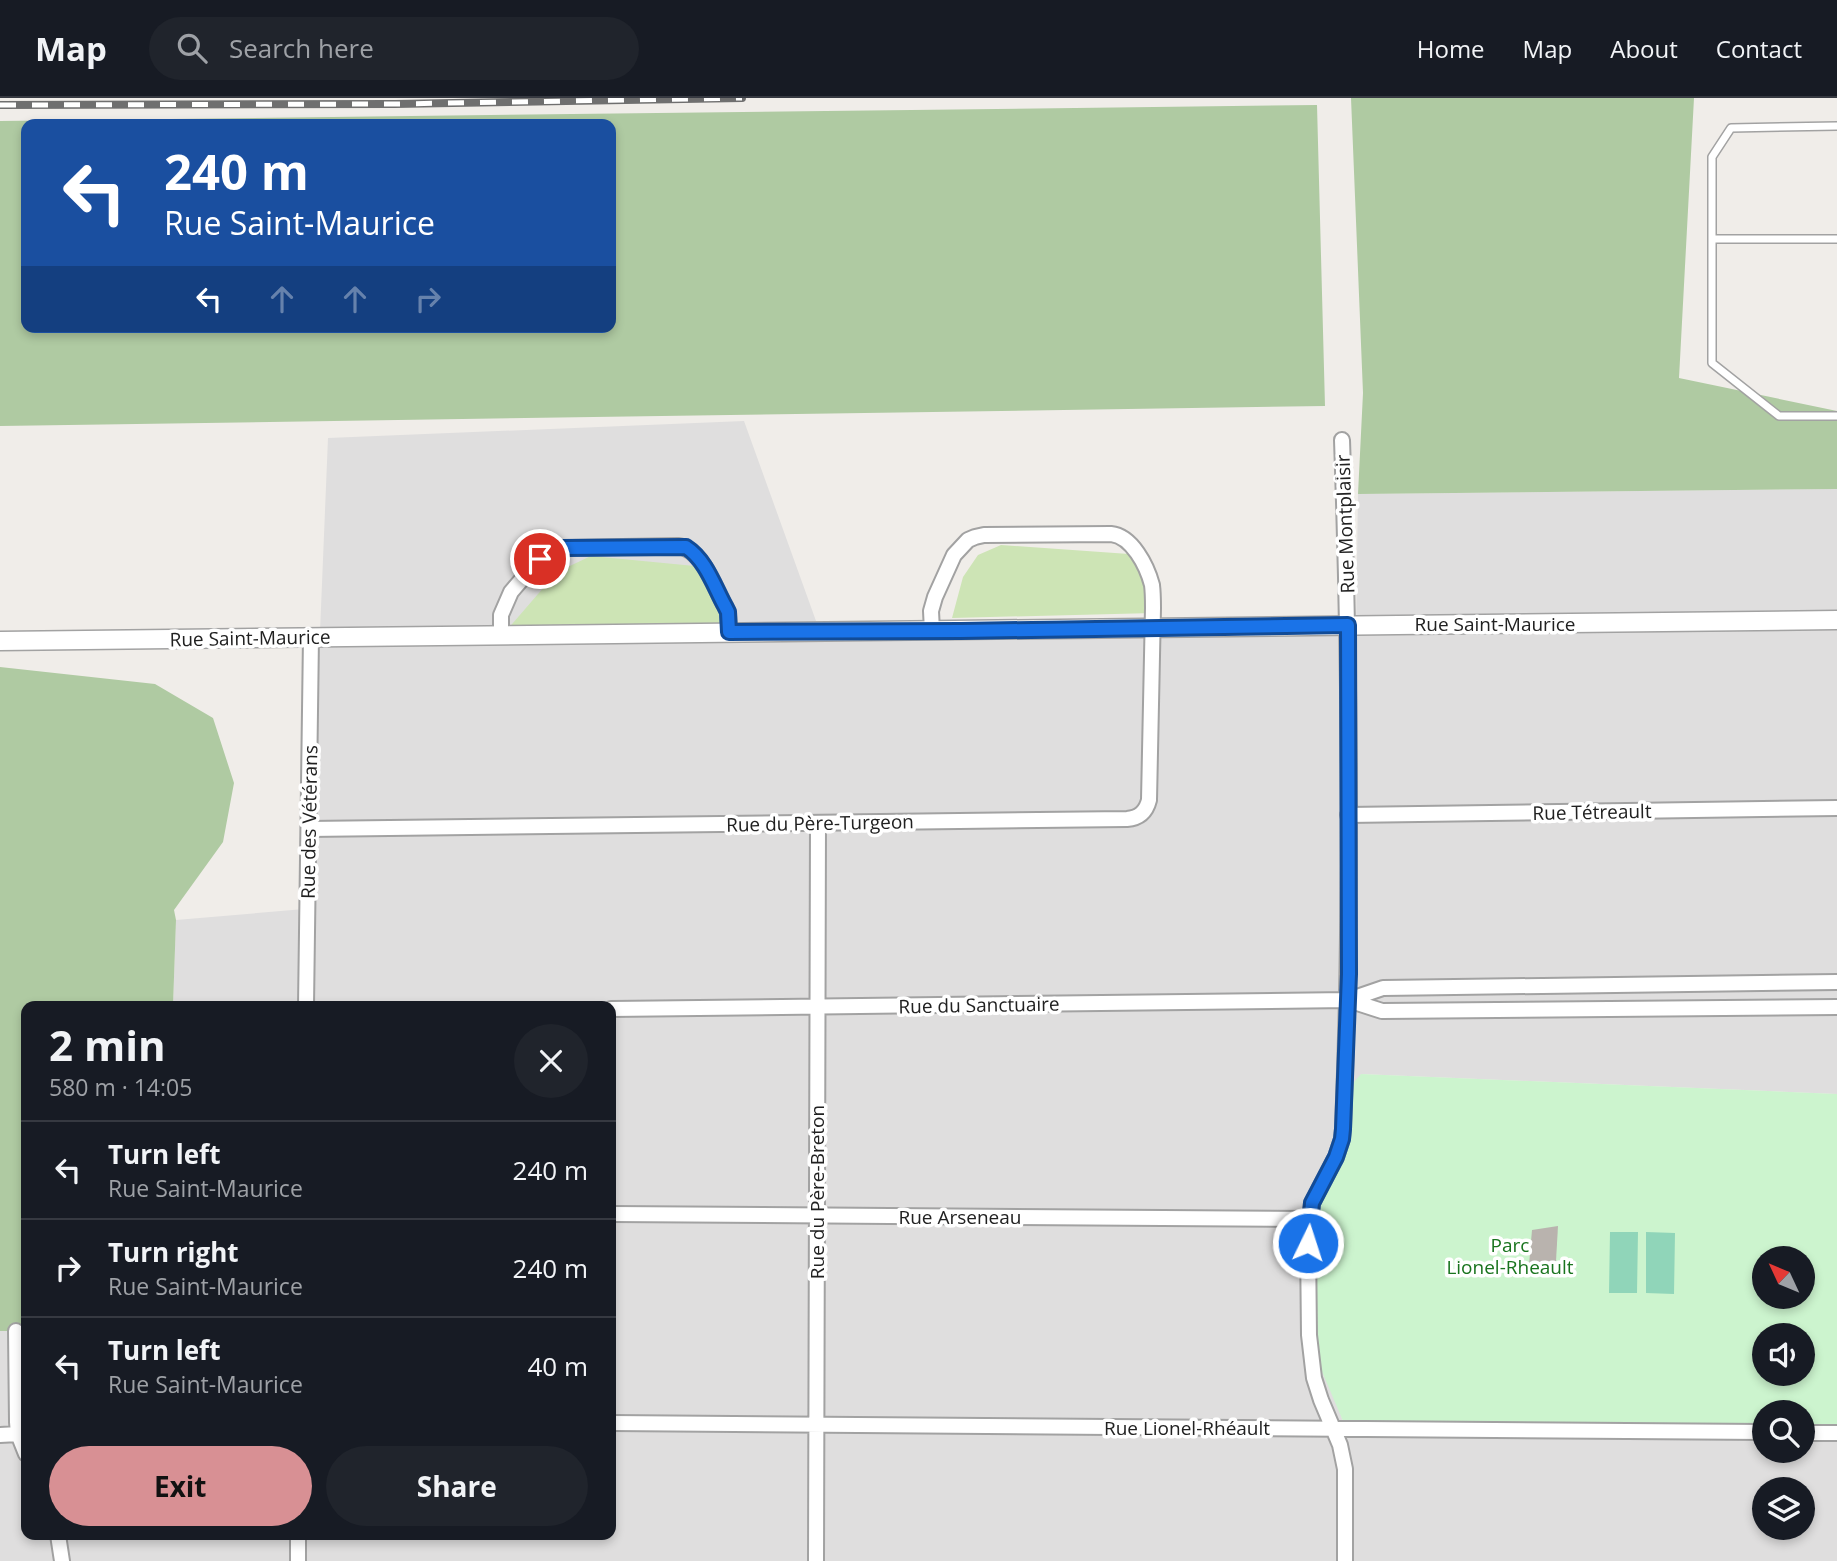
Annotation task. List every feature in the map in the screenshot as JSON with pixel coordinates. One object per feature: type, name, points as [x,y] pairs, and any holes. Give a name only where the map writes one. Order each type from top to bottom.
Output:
[{"type":"street","name":"Rue Montplaisir","points":[[1342,440],[1348,625],[1348,1000],[1342,1139],[1336,1157],[1314,1196],[1308,1243],[1312,1365],[1317,1391],[1344,1457],[1345,1561]]},
{"type":"street","points":[[932,631],[931,611],[935,597],[954,555],[968,540],[984,535],[1111,534],[1123,537],[1136,550],[1151,582],[1153,627]]},
{"type":"street","points":[[501,634],[501,615],[511,592],[535,564],[551,552],[567,548],[678,546],[686,547],[702,562],[728,612],[729,632]]},
{"type":"street","name":"Rue Saint-Maurice","points":[[0,641],[1837,620]]},
{"type":"street","name":"Rue du Père-Turgeon","points":[[309,829],[1126,819],[1141,815],[1149,800],[1153,627]]},
{"type":"street","name":"Rue des Vétérans","points":[[306,1001],[311,637]]},
{"type":"street","name":"Rue Tétreault","points":[[1348,815],[1837,808]]},
{"type":"street","name":"Rue du Père-Breton","points":[[816,1561],[818,823]]},
{"type":"street","name":"Rue du Sanctuaire","points":[[1348,1000],[1382,988],[1837,982]]},
{"type":"street","points":[[1646,984],[1647,1009]]},
{"type":"street","name":"Rue du Sanctuaire","points":[[616,1009],[1348,1000],[1382,1011],[1837,1007]]},
{"type":"street","name":"Rue Arseneau","points":[[616,1214],[1310,1219]]},
{"type":"street","points":[[16,1331],[18,1434],[21,1442]]},
{"type":"street","name":"Rue Lionel-Rhéault","points":[[616,1423],[1752,1432]]},
{"type":"street","points":[[1815,1433],[1837,1433]]},
{"type":"street","points":[[0,1435],[18,1434]]},
{"type":"street","points":[[59,1540],[62,1561]]},
{"type":"street","points":[[298,1540],[298,1561]]},
{"type":"lane","points":[[1837,126],[1731,128],[1712,157],[1712,363],[1779,415],[1837,416]]},
{"type":"lane","points":[[1712,239],[1837,239]]},
{"type":"shaded area","points":[[744,421],[820,632],[1356,629],[1358,494],[1837,489],[1837,1094],[1361,1074],[1320,1355],[1343,1421],[1355,1424],[1752,1429],[1752,1463],[1815,1463],[1815,1429],[1837,1430],[1837,1561],[0,1561],[0,1331],[21,1331],[21,1540],[616,1540],[616,1001],[173,1001],[176,920],[316,908],[312,826],[328,438]]},
{"type":"green space","points":[[1351,98],[1694,98],[1679,378],[1837,411],[1837,489],[1358,494],[1363,393]]},
{"type":"green space","points":[[1317,105],[1325,406],[0,426],[0,121],[21,121],[21,333],[616,333],[616,119],[165,119]]},
{"type":"green space","points":[[1001,545],[1129,554],[1157,586],[1154,613],[952,618],[963,577],[978,555]]},
{"type":"green space","points":[[591,556],[705,567],[732,624],[506,631],[557,572]]},
{"type":"green space","points":[[0,667],[155,684],[213,718],[234,783],[223,842],[174,910],[173,1001],[21,1001],[21,1331],[0,1331]]},
{"type":"green space","name":"Parc Lionel-Rheault","points":[[1361,1074],[1837,1094],[1837,1429],[1815,1429],[1815,1400],[1752,1400],[1752,1430],[1506,1432],[1343,1421],[1315,1355],[1312,1219],[1335,1152],[1348,1089]]},
{"type":"green space","points":[[1610,1232],[1638,1232],[1637,1293],[1609,1293]]},
{"type":"green space","points":[[1646,1232],[1675,1233],[1674,1294],[1646,1293]]},
{"type":"building","points":[[1558,1226],[1556,1261],[1529,1265],[1532,1230]]},
{"type":"railway","points":[[0,105],[395,104],[742,98]]},
{"type":"route","points":[[540,559],[562,548],[686,547],[702,562],[725,606],[729,632],[1348,625],[1349,974],[1343,1129],[1336,1157],[1314,1196],[1308,1243]]}]
